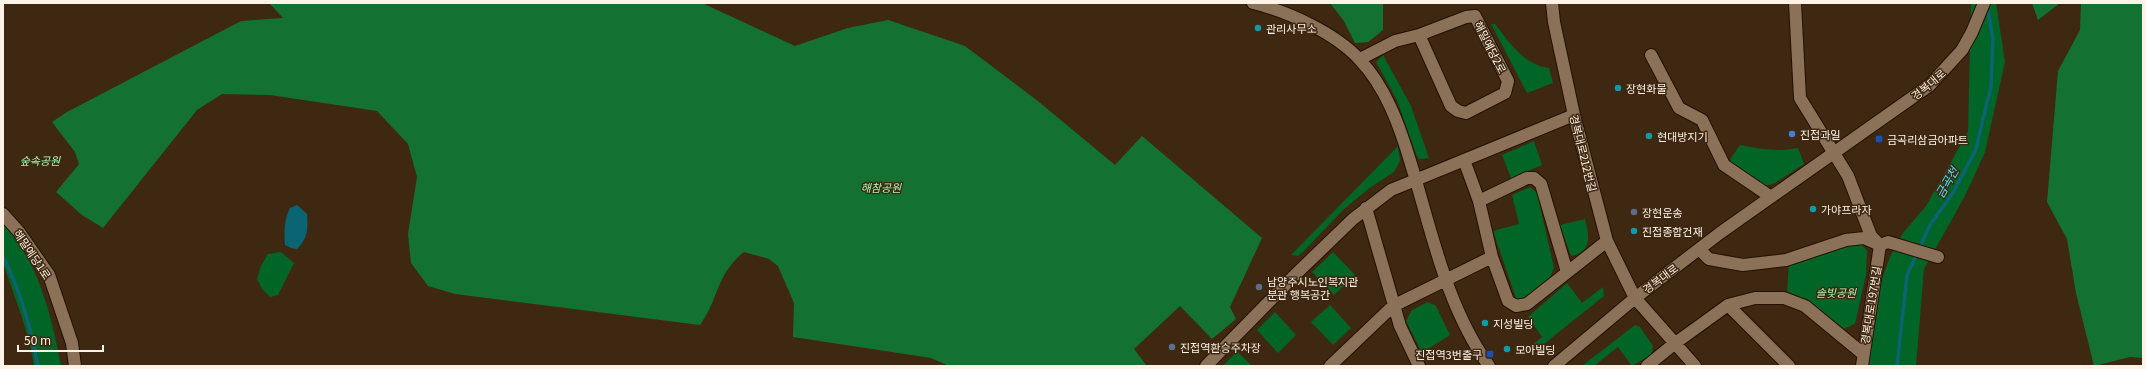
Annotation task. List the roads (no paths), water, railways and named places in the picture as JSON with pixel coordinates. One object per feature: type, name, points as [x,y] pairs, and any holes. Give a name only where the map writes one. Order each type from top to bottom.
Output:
[{"type":"street","points":[[1253,3],[1300,20],[1346,46],[1360,59],[1384,95],[1403,138],[1445,281],[1473,342],[1489,366]]},
{"type":"street","name":"경복대로212번길","points":[[1552,3],[1554,22],[1574,115],[1607,241],[1635,298],[1695,366]]},
{"type":"street","points":[[1795,3],[1800,98],[1848,176],[1872,236],[1884,244]]},
{"type":"street","name":"경복대로","points":[[1554,366],[1635,298],[1699,249],[1930,85],[1962,50],[1972,32],[1984,3]]},
{"type":"street","name":"해밀예당2로","points":[[1360,59],[1395,41],[1419,35],[1466,17],[1475,16],[1508,82],[1505,93],[1466,113],[1458,111],[1451,106],[1419,35]]},
{"type":"street","points":[[1651,55],[1679,108],[1702,120],[1724,164],[1771,197]]},
{"type":"street","points":[[1206,366],[1297,272],[1366,208],[1391,190],[1574,115]]},
{"type":"street","points":[[1464,160],[1480,201],[1492,257],[1508,301],[1516,306],[1527,304],[1607,241]]},
{"type":"street","points":[[1480,201],[1527,178],[1534,178],[1541,184],[1567,272]]},
{"type":"street","points":[[1366,208],[1393,306],[1400,326],[1419,366]]},
{"type":"street","name":"해밀예당1로","points":[[3,214],[19,232],[49,275],[72,343],[75,366]]},
{"type":"street","points":[[1699,249],[1709,259],[1743,265],[1786,260],[1846,240],[1864,238],[1938,257]]},
{"type":"street","name":"경복대로197번길","points":[[1862,366],[1862,353],[1884,244]]},
{"type":"street","points":[[1330,366],[1393,306],[1492,257]]},
{"type":"street","points":[[1647,366],[1674,344],[1728,305],[1755,298],[1784,298],[1805,306],[1862,353]]},
{"type":"street","points":[[1728,305],[1789,366]]},
{"type":"water","points":[[297,205],[307,214],[307,224],[305,237],[297,249],[285,245],[285,226],[290,208]]},
{"type":"waterway","name":"금곡천","points":[[1897,366],[1907,275],[1930,225],[1953,193],[1976,149],[1991,86],[1993,38],[1987,6]]},
{"type":"waterway","points":[[3,257],[25,310],[38,366]]},
{"type":"place","name":"관리사무소","points":[[1258,28]]},
{"type":"place","name":"장현화물","points":[[1618,88]]},
{"type":"place","name":"진접과일","points":[[1792,134]]},
{"type":"place","name":"현대방지기","points":[[1649,136]]},
{"type":"place","name":"금곡리삼금아파트","points":[[1879,139]]},
{"type":"place","name":"가야프라자","points":[[1813,209]]},
{"type":"place","name":"장현운송","points":[[1634,212]]},
{"type":"place","name":"진접종합건재","points":[[1634,231]]},
{"type":"place","name":"남양주시노인복지관 분관 행복공간","points":[[1259,287]]},
{"type":"place","name":"지성빌딩","points":[[1485,323]]},
{"type":"place","name":"진접역환승주차장","points":[[1172,347]]},
{"type":"place","name":"모아빌딩","points":[[1507,349]]},
{"type":"place","name":"진접역3번출구","points":[[1490,354]]},
{"type":"park label","name":"숲속공원","points":[[40,160]]},
{"type":"park label","name":"해참공원","points":[[881,187]]},
{"type":"park label","name":"솔빛공원","points":[[1836,292]]}]
